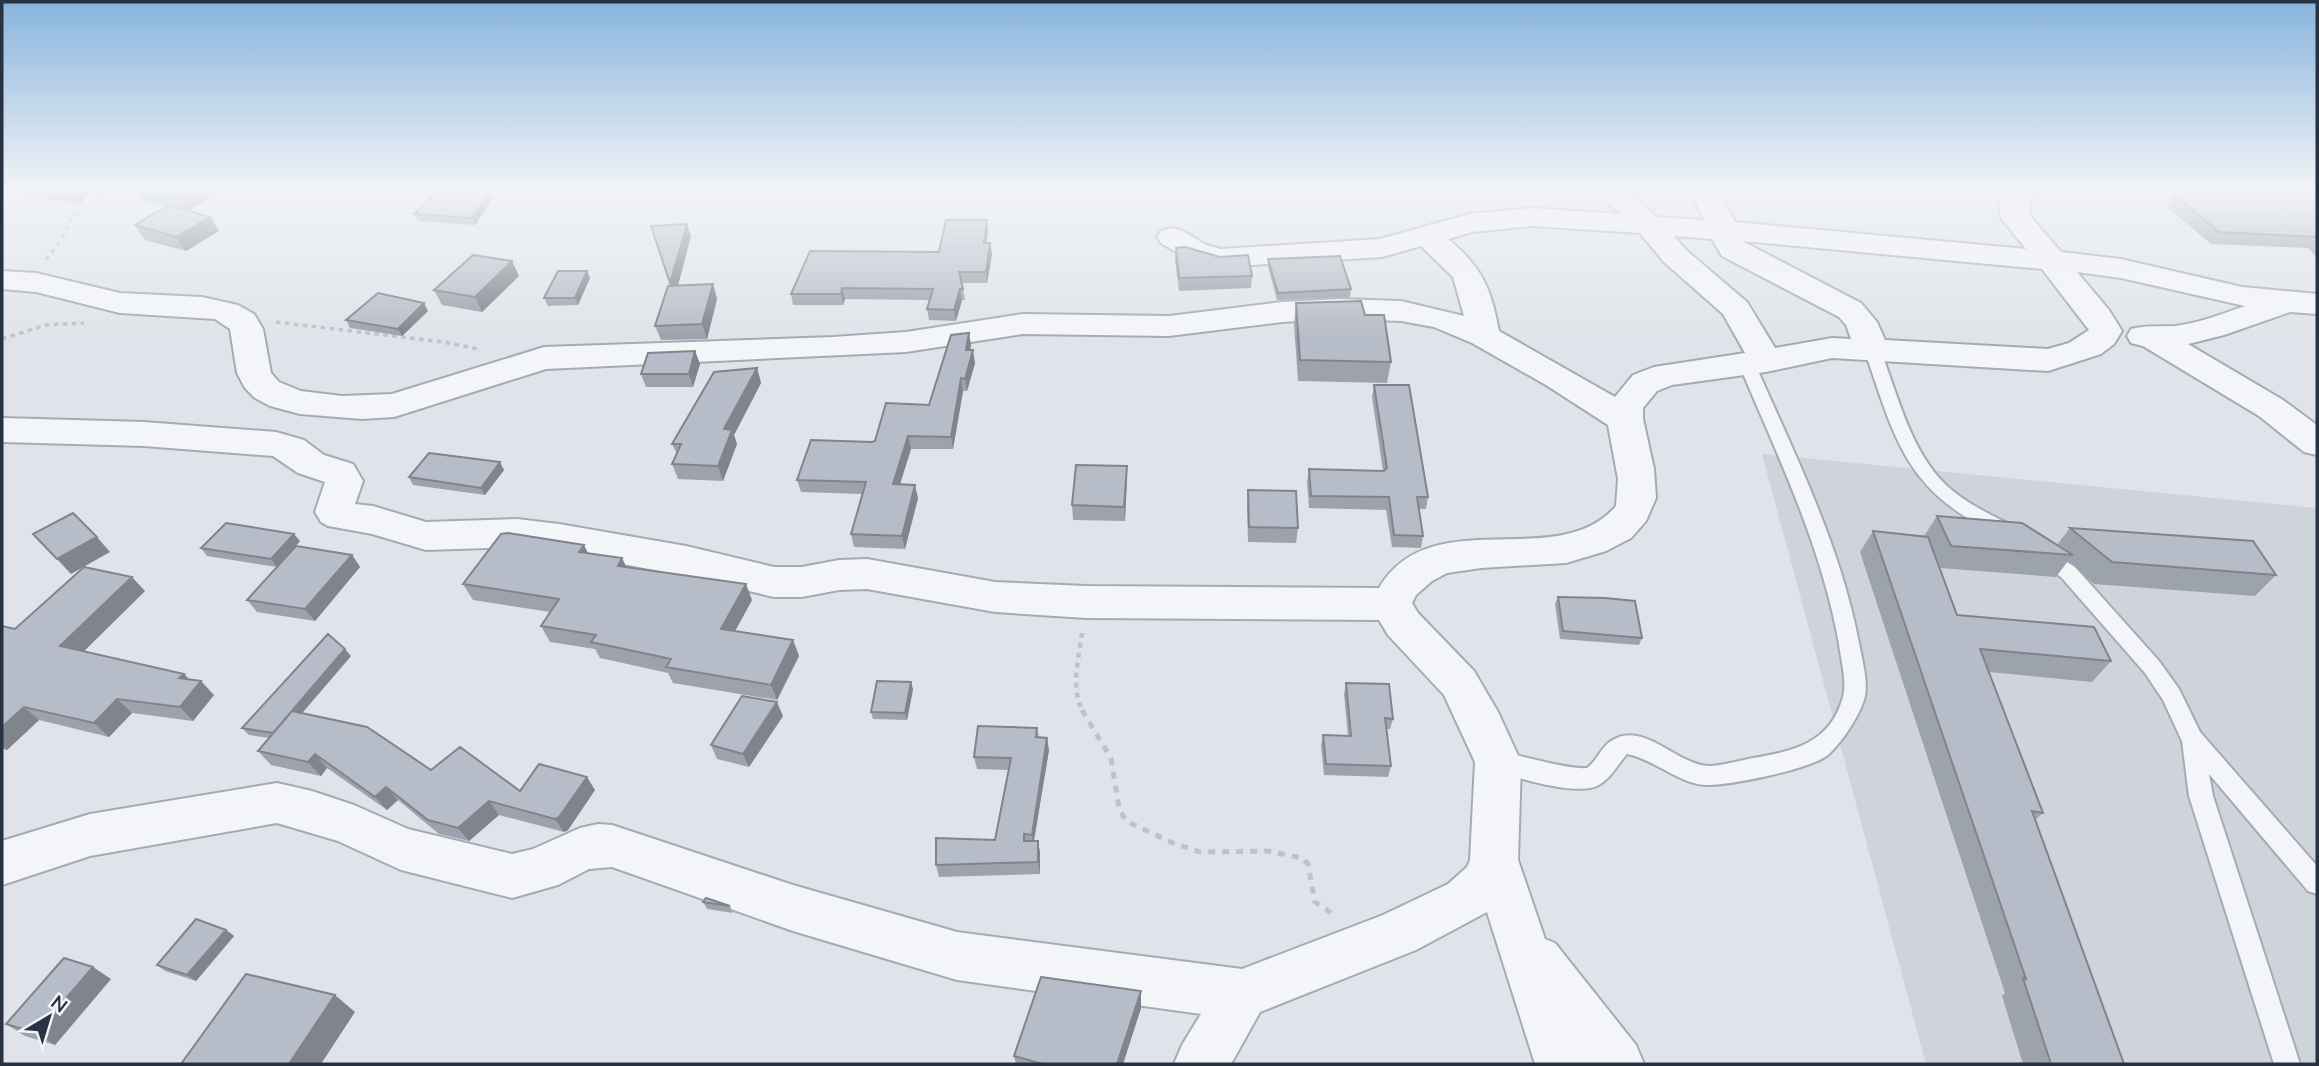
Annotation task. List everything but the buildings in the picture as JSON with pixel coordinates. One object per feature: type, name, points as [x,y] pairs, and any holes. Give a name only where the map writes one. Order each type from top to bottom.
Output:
[{"type":"street","points":[[1175,239],[1195,251],[1220,258],[1382,248],[1410,239]]},
{"type":"street","points":[[1430,239],[1455,260],[1474,282],[1484,337]]},
{"type":"street","points":[[1661,239],[1675,256],[1736,309],[1757,363]]},
{"type":"street","points":[[1726,239],[1733,250],[1850,310],[1861,322],[1872,349]]},
{"type":"street","points":[[1808,239],[2051,261],[2088,261],[2116,265],[2235,295],[2302,303]]},
{"type":"street","points":[[2032,239],[2106,331],[2153,338],[2194,332],[2302,303]]},
{"type":"street","points":[[13,279],[63,286],[116,303],[216,309],[237,316],[246,325],[257,380],[269,391],[297,402],[369,409],[394,405],[544,358],[833,347],[906,342],[1023,324],[1169,326],[1282,312],[1339,309],[1401,311],[1442,319],[1484,337],[1558,377],[1625,419]]},
{"type":"street","points":[[2,863],[90,835],[277,803],[312,811],[354,826],[401,849],[512,876],[541,869],[580,849],[598,845],[612,846],[793,908],[957,956],[1241,994],[1398,933],[1465,900],[1484,883],[1494,860],[1498,762],[1459,683],[1403,624],[1391,604],[1395,592],[1408,578],[1447,559],[1479,552],[1545,551],[1572,547],[1601,539],[1627,521],[1637,499],[1625,419],[1626,407],[1645,383],[1666,375],[1757,363],[1832,348],[2048,360],[2063,357],[2103,338],[2106,331]]},
{"type":"street","points":[[2153,338],[2271,408],[2317,443]]},
{"type":"street","points":[[2,430],[144,434],[276,444],[291,449],[311,464],[340,473],[344,481],[334,512],[341,516],[373,520],[426,536],[517,533],[685,561],[774,582],[802,582],[867,574],[995,597],[1086,602],[1391,604]]},
{"type":"street","points":[[1494,860],[1562,1064]]},
{"type":"street","points":[[1520,939],[1617,1064]]},
{"type":"street","points":[[1201,1064],[1241,994]]},
{"type":"lane","points":[[1872,349],[1913,454],[1927,475],[1962,506],[2031,546],[2067,572],[2152,667],[2171,695],[2192,739],[2205,808],[2287,1064]]},
{"type":"lane","points":[[1498,762],[1546,774],[1577,779],[1591,778],[1602,770],[1618,748],[1626,745],[1640,747],[1693,772],[1709,776],[1796,760],[1819,750],[1839,727],[1854,696],[1853,665],[1845,622],[1824,543],[1757,363]]},
{"type":"lane","points":[[2192,739],[2317,883]]},
{"type":"path","points":[[13,279],[52,255],[61,239]]},
{"type":"path","points":[[237,316],[479,349]]},
{"type":"path","points":[[1086,602],[1077,676],[1078,703],[1111,758],[1119,808],[1126,821],[1173,843],[1200,852],[1267,851],[1302,858],[1308,864],[1315,901],[1322,907],[1343,920],[1398,933]]},
{"type":"shaded area","points":[[1762,454],[2317,508],[2317,1064],[1926,1064]]}]
